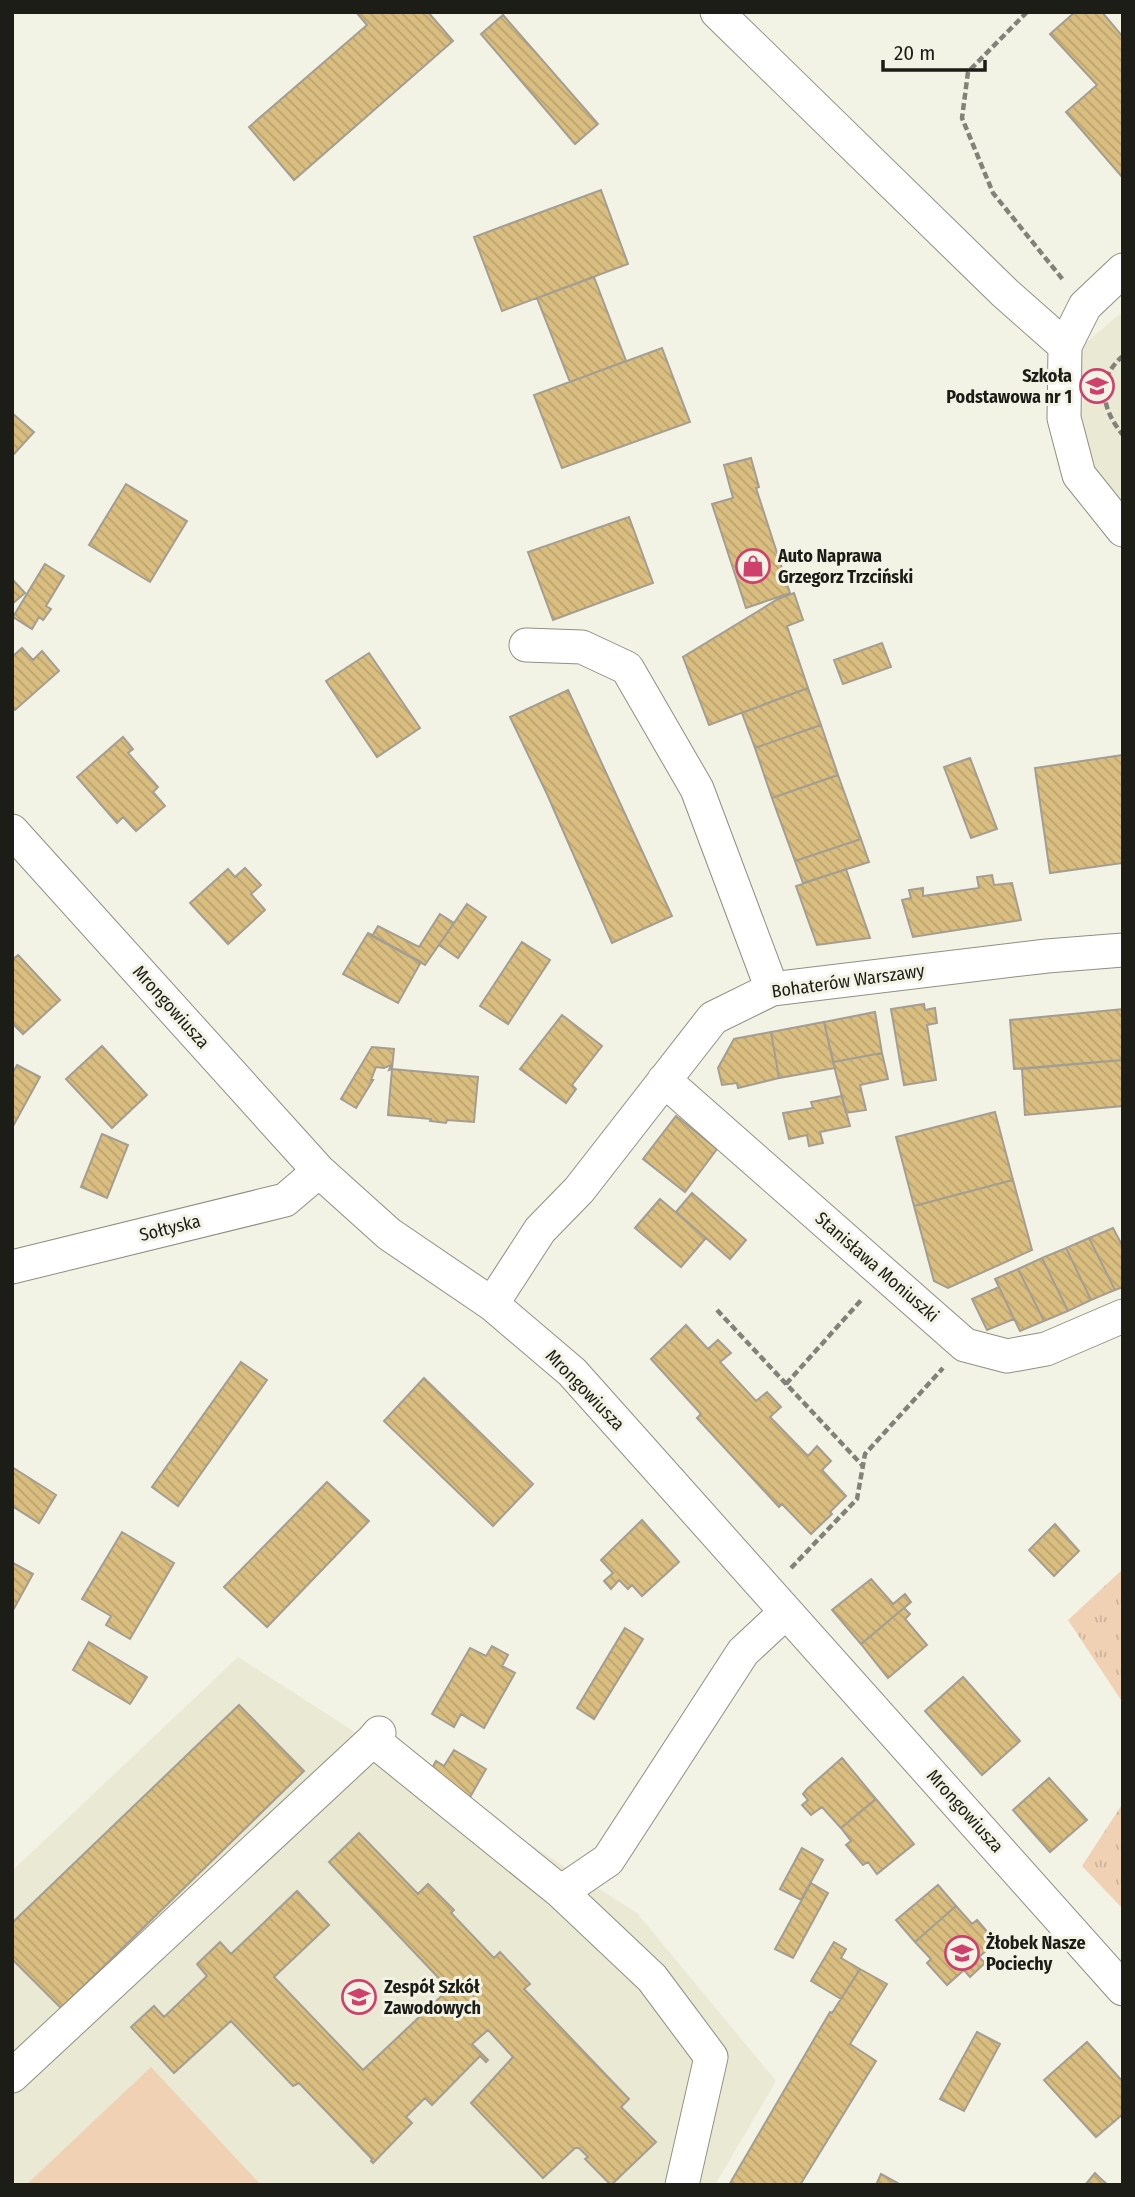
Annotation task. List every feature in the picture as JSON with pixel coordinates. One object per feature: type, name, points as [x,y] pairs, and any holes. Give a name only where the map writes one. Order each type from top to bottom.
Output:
[{"type":"street","points":[[718,12],[976,265],[1065,346]]},
{"type":"street","points":[[1123,270],[1085,306],[1065,346],[1065,418],[1079,475],[1123,530]]},
{"type":"street","points":[[526,645],[582,648],[627,668],[697,789],[772,989]]},
{"type":"street","name":"Mrongowiusza","points":[[12,831],[319,1171],[389,1234],[492,1304],[572,1372],[1123,1989]]},
{"type":"street","name":"Bohaterów Warszawy","points":[[492,1304],[540,1230],[579,1190],[713,1018],[772,989],[1048,956],[1123,950]]},
{"type":"street","name":"Stanisława Moniuszki","points":[[664,1080],[965,1345],[1007,1356],[1046,1349],[1123,1316]]},
{"type":"street","name":"Sołtyska","points":[[12,1267],[285,1200],[319,1171]]},
{"type":"street","points":[[561,1892],[608,1860],[743,1652],[786,1612]]},
{"type":"street","points":[[12,2076],[376,1736],[561,1892],[652,1978],[711,2057],[682,2185]]},
{"type":"path","points":[[1027,12],[968,72],[962,118],[993,192],[1085,306]]},
{"type":"path","points":[[1123,356],[1115,362],[1107,377],[1104,399],[1110,419],[1123,435]]},
{"type":"path","points":[[786,1384],[884,1274]]},
{"type":"path","points":[[717,1310],[863,1465]]},
{"type":"path","points":[[785,1574],[857,1499],[864,1454],[965,1345]]},
{"type":"shaded area","name":"Szkoła Podstawowa nr 1","points":[[1123,311],[1123,520],[1086,473],[1071,356]]},
{"type":"shaded area","name":"Zespół Szkół Zawodowych","points":[[238,1657],[637,1913],[776,2081],[715,2185],[12,2185],[12,1871]]},
{"type":"green space","points":[[1123,1569],[1123,1703],[1068,1620]]},
{"type":"green space","points":[[1123,1803],[1123,1909],[1082,1866]]},
{"type":"green space","points":[[151,2067],[261,2185],[26,2185]]},
{"type":"building","points":[[356,12],[428,12],[453,41],[294,180],[249,127],[367,25]]},
{"type":"building","points":[[1075,12],[1102,12],[1123,37],[1123,178],[1066,112],[1097,85],[1050,34]]},
{"type":"building","points":[[503,15],[598,124],[575,144],[481,34]]},
{"type":"building","points":[[601,190],[628,264],[502,311],[474,237]]},
{"type":"building","points":[[594,277],[626,361],[570,382],[537,298]]},
{"type":"building","points":[[662,348],[690,422],[562,468],[534,395]]},
{"type":"building","points":[[12,413],[34,432],[14,454],[12,453]]},
{"type":"building","points":[[751,458],[759,487],[756,488],[790,593],[746,608],[712,504],[733,498],[724,465]]},
{"type":"building","points":[[126,484],[187,521],[150,582],[89,545]]},
{"type":"building","points":[[629,517],[653,583],[553,620],[528,552]]},
{"type":"building","points":[[45,564],[64,576],[46,606],[51,609],[43,620],[39,617],[32,629],[13,617]]},
{"type":"building","points":[[12,579],[25,593],[12,604]]},
{"type":"building","points":[[794,593],[803,620],[787,626],[808,688],[709,725],[683,657],[778,599]]},
{"type":"building","points":[[882,643],[891,667],[843,684],[834,660]]},
{"type":"building","points":[[22,648],[33,660],[42,651],[59,671],[15,710],[12,707],[12,657]]},
{"type":"building","points":[[369,653],[420,728],[377,757],[326,681]]},
{"type":"building","points":[[808,688],[821,725],[755,748],[742,713]]},
{"type":"building","points":[[568,690],[672,916],[612,943],[510,717]]},
{"type":"building","points":[[821,725],[838,775],[772,798],[755,748]]},
{"type":"building","points":[[123,737],[133,749],[128,753],[158,787],[153,792],[165,806],[136,831],[123,817],[117,823],[77,777]]},
{"type":"building","points":[[1123,755],[1123,863],[1050,873],[1035,768]]},
{"type":"building","points":[[970,758],[997,829],[971,838],[944,767]]},
{"type":"building","points":[[838,775],[861,839],[795,861],[772,798]]},
{"type":"building","points":[[861,839],[869,862],[803,883],[795,861]]},
{"type":"building","points":[[245,868],[261,885],[251,894],[265,910],[228,944],[190,903],[228,869],[235,877]]},
{"type":"building","points":[[846,869],[870,938],[817,945],[796,886]]},
{"type":"building","points":[[992,875],[994,885],[1012,883],[1021,920],[913,937],[902,900],[911,898],[909,890],[923,888],[923,896],[979,888],[977,877]]},
{"type":"building","points":[[467,904],[486,917],[458,958],[439,945]]},
{"type":"building","points":[[440,914],[454,923],[425,965],[372,936],[378,926],[419,947]]},
{"type":"building","points":[[368,933],[421,962],[398,1003],[343,974]]},
{"type":"building","points":[[522,942],[550,960],[508,1024],[480,1006]]},
{"type":"building","points":[[18,955],[60,1000],[23,1034],[12,1023],[12,960]]},
{"type":"building","points":[[924,1004],[925,1010],[935,1008],[937,1023],[927,1025],[936,1080],[904,1085],[891,1009]]},
{"type":"building","points":[[1123,1009],[1123,1060],[1014,1069],[1010,1020]]},
{"type":"building","points":[[875,1012],[882,1053],[833,1062],[824,1022]]},
{"type":"building","points":[[562,1015],[602,1046],[572,1085],[576,1089],[566,1103],[520,1069]]},
{"type":"building","points":[[824,1022],[835,1068],[779,1078],[771,1032]]},
{"type":"building","points":[[771,1032],[779,1078],[738,1088],[737,1083],[722,1085],[718,1068],[734,1039]]},
{"type":"building","points":[[102,1046],[147,1095],[112,1128],[66,1079]]},
{"type":"building","points":[[372,1047],[394,1049],[392,1069],[389,1070],[391,1065],[376,1067],[373,1080],[356,1108],[341,1099]]},
{"type":"building","points":[[882,1053],[888,1079],[860,1085],[866,1110],[846,1113],[833,1062]]},
{"type":"building","points":[[1123,1060],[1123,1106],[1025,1115],[1022,1069]]},
{"type":"building","points":[[17,1065],[40,1077],[12,1128],[12,1074]]},
{"type":"building","points":[[392,1069],[478,1077],[474,1122],[447,1120],[446,1123],[388,1115]]},
{"type":"building","points":[[842,1096],[850,1126],[820,1132],[823,1143],[809,1146],[807,1135],[789,1139],[783,1113],[813,1108],[811,1102]]},
{"type":"building","points":[[995,1112],[1013,1180],[914,1206],[896,1137]]},
{"type":"building","points":[[676,1116],[717,1149],[685,1192],[643,1159]]},
{"type":"building","points":[[102,1134],[128,1145],[107,1198],[81,1187]]},
{"type":"building","points":[[1013,1180],[1032,1250],[948,1288],[934,1281],[914,1206]]},
{"type":"building","points":[[692,1193],[746,1240],[730,1259],[676,1212]]},
{"type":"building","points":[[660,1199],[706,1238],[681,1267],[635,1228]]},
{"type":"building","points":[[1113,1228],[1123,1247],[1123,1287],[1115,1290],[1089,1238]]},
{"type":"building","points":[[1089,1238],[1115,1290],[1091,1300],[1066,1248]]},
{"type":"building","points":[[1066,1248],[1091,1300],[1068,1311],[1042,1258]]},
{"type":"building","points":[[1042,1258],[1068,1311],[1044,1321],[1018,1269]]},
{"type":"building","points":[[1018,1269],[1044,1321],[1020,1331],[995,1279]]},
{"type":"building","points":[[999,1287],[1014,1319],[987,1330],[972,1299]]},
{"type":"building","points":[[686,1325],[708,1349],[718,1340],[731,1353],[720,1362],[756,1401],[767,1392],[781,1407],[770,1417],[808,1456],[817,1446],[831,1461],[822,1470],[846,1496],[811,1534],[782,1504],[779,1507],[697,1418],[701,1414],[651,1359]]},
{"type":"building","points":[[241,1362],[267,1380],[178,1506],[152,1487]]},
{"type":"building","points":[[424,1378],[533,1484],[493,1526],[384,1421]]},
{"type":"building","points":[[12,1467],[56,1495],[39,1523],[12,1506]]},
{"type":"building","points":[[327,1482],[369,1521],[267,1627],[224,1587]]},
{"type":"building","points":[[642,1520],[679,1562],[642,1596],[632,1585],[628,1589],[619,1580],[611,1589],[604,1581],[613,1573],[601,1560]]},
{"type":"building","points":[[1055,1524],[1079,1551],[1054,1576],[1029,1550]]},
{"type":"building","points":[[122,1532],[174,1563],[130,1639],[106,1625],[111,1616],[82,1599]]},
{"type":"building","points":[[13,1563],[33,1574],[12,1612],[12,1565]]},
{"type":"building","points":[[871,1579],[893,1604],[905,1594],[911,1602],[861,1644],[832,1610]]},
{"type":"building","points":[[904,1608],[910,1614],[905,1619],[927,1645],[888,1678],[861,1644]]},
{"type":"building","points":[[625,1628],[643,1639],[594,1719],[577,1708]]},
{"type":"building","points":[[89,1642],[147,1677],[130,1704],[73,1670]]},
{"type":"building","points":[[492,1646],[508,1655],[502,1666],[515,1673],[484,1728],[461,1714],[454,1727],[432,1714],[470,1648],[486,1656]]},
{"type":"building","points":[[963,1677],[1020,1741],[982,1775],[925,1711]]},
{"type":"building","points":[[239,1705],[304,1771],[61,2008],[12,1959],[12,1923]]},
{"type":"building","points":[[454,1750],[486,1769],[469,1799],[429,1774],[436,1761],[444,1766]]},
{"type":"building","points":[[842,1758],[876,1799],[841,1828],[822,1807],[811,1815],[802,1805],[808,1800],[803,1794],[807,1789]]},
{"type":"building","points":[[1049,1778],[1087,1820],[1050,1852],[1013,1810]]},
{"type":"building","points":[[876,1799],[914,1844],[877,1874],[868,1862],[863,1865],[846,1845],[851,1841],[841,1828]]},
{"type":"building","points":[[359,1833],[418,1894],[428,1884],[454,1910],[451,1913],[494,1958],[500,1952],[530,1984],[524,1989],[629,2099],[621,2107],[656,2142],[611,2185],[585,2159],[588,2157],[579,2148],[575,2148],[543,2178],[471,2103],[513,2057],[488,2030],[472,2044],[488,2060],[486,2062],[480,2056],[432,2105],[425,2098],[406,2117],[412,2123],[373,2163],[299,2083],[293,2086],[231,2021],[174,2073],[131,2027],[154,2006],[164,2017],[207,1976],[197,1964],[220,1942],[231,1954],[297,1891],[329,1925],[274,1977],[363,2070],[449,1989],[329,1862]]},
{"type":"building","points":[[802,1848],[823,1860],[801,1900],[780,1889]]},
{"type":"building","points":[[811,1883],[828,1893],[793,1958],[775,1949]]},
{"type":"building","points":[[938,1885],[956,1906],[915,1942],[896,1920]]},
{"type":"building","points":[[956,1906],[972,1924],[977,1920],[996,1942],[979,1957],[985,1963],[970,1977],[964,1970],[947,1985],[927,1963],[931,1959],[915,1942]]},
{"type":"building","points":[[834,1942],[846,1949],[841,1958],[860,1969],[841,1999],[811,1981]]},
{"type":"building","points":[[860,1969],[887,1984],[850,2044],[876,2061],[800,2185],[729,2185],[830,2012],[832,2013]]},
{"type":"building","points":[[977,2032],[1000,2044],[964,2111],[940,2099]]},
{"type":"building","points":[[1087,2042],[1123,2082],[1123,2114],[1096,2137],[1044,2080]]},
{"type":"building","points":[[1095,2173],[1100,2178],[1108,2185],[1085,2185]]},
{"type":"building","points":[[881,2174],[901,2185],[876,2185]]},
{"type":"place","name":"Szkoła Podstawowa nr 1","points":[[1097,386]]},
{"type":"place","name":"Auto Naprawa Grzegorz Trzciński","points":[[753,566]]},
{"type":"place","name":"Żłobek Nasze Pociechy","points":[[962,1953]]},
{"type":"place","name":"Zespół Szkół Zawodowych","points":[[359,1997]]}]
